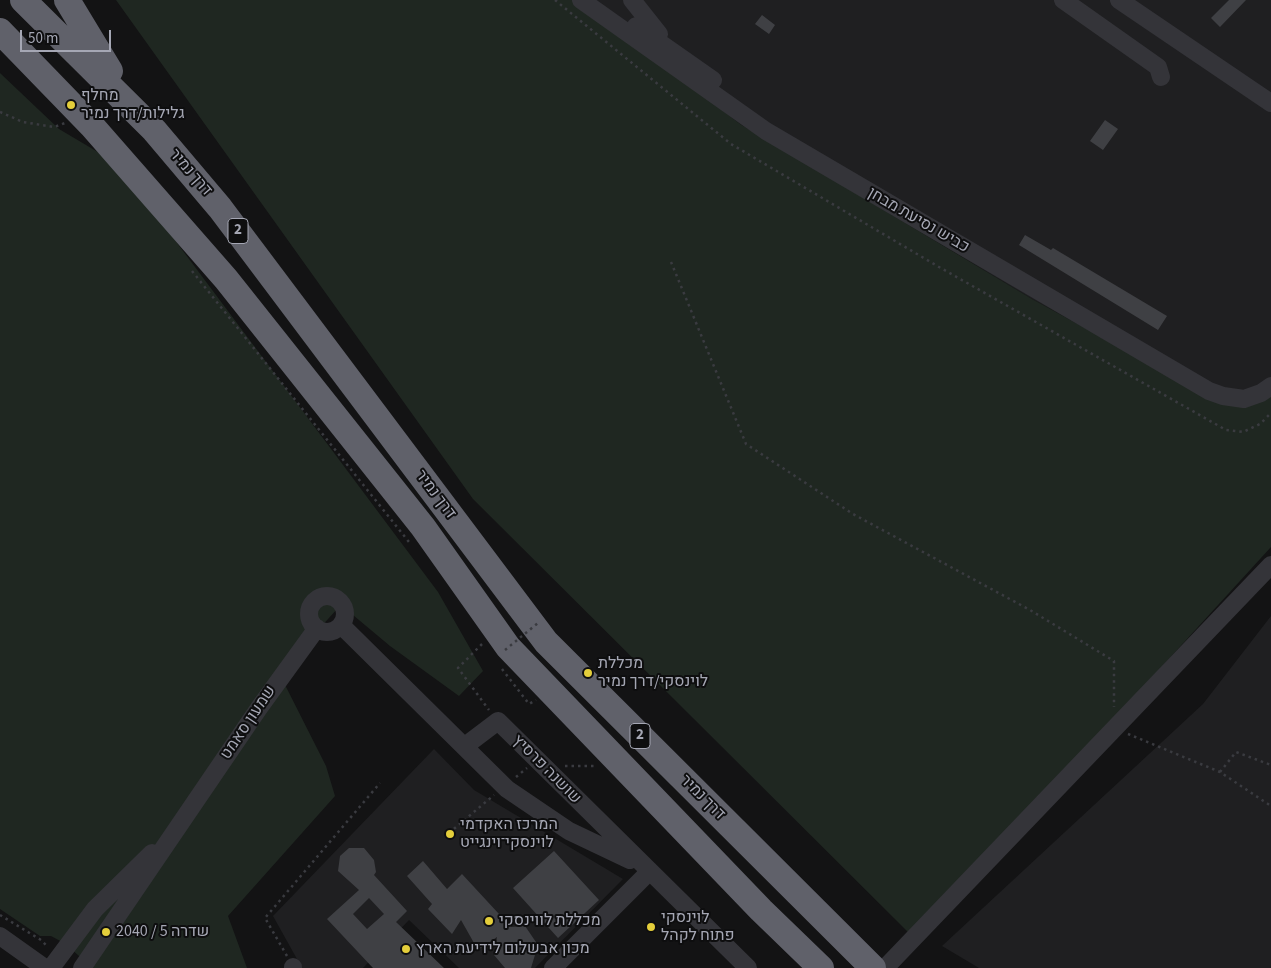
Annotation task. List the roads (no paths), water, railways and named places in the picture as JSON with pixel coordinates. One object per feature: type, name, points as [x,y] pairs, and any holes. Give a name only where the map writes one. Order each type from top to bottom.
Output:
[{"type":"highway","points":[[0,4],[13,0]]},
{"type":"highway","name":"דרך נמיר","points":[[23,0],[154,130],[220,208],[546,642],[873,968]]},
{"type":"highway","points":[[67,0],[100,57],[154,130]]},
{"type":"highway","name":"דרך נמיר","points":[[2,35],[92,126],[226,279],[423,527],[508,647],[761,910],[821,968]]},
{"type":"street","points":[[632,0],[671,48]]},
{"type":"street","points":[[1063,0],[1158,67],[1161,77]]},
{"type":"street","points":[[1119,0],[1271,103]]},
{"type":"street","name":"כביש נסיעת מבחן","points":[[588,1],[671,48],[764,116],[857,175],[1218,384],[1232,388],[1246,387],[1271,376]]},
{"type":"street","name":"כביש נסיעת מבחן","points":[[588,1],[766,131],[1209,391],[1223,396],[1244,399],[1261,393],[1271,386]]},
{"type":"street","points":[[885,968],[1271,565]]},
{"type":"street","points":[[324,596],[335,598],[343,606],[344,618],[341,625],[328,632],[317,628],[310,619],[310,608],[314,602],[324,596]]},
{"type":"street","points":[[341,625],[515,795],[569,831],[645,869],[552,968]]},
{"type":"street","name":"שמעון סאמט","points":[[82,968],[259,708],[317,628]]},
{"type":"street","name":"שושנה פרסיץ","points":[[465,746],[498,721],[645,869],[748,968]]},
{"type":"street","name":"שמעון סאמט","points":[[51,964],[95,909],[183,820]]},
{"type":"street","points":[[0,936],[51,964]]},
{"type":"place","name":"מחלף גלילות/דרך נמיר","points":[[71,105]]},
{"type":"place","name":"מכללת לוינסקי/דרך נמיר","points":[[588,673]]},
{"type":"place","name":"המרכז האקדמי לוינסקי־וינגייט","points":[[450,834]]},
{"type":"place","name":"מכללת לווינסקי","points":[[489,921]]},
{"type":"place","name":"לוינסקי פתוח לקהל","points":[[651,927]]},
{"type":"place","name":"שדרה 5 / 2040","points":[[106,932]]},
{"type":"place","name":"מכון אבשלום לידיעת הארץ","points":[[406,949]]}]
